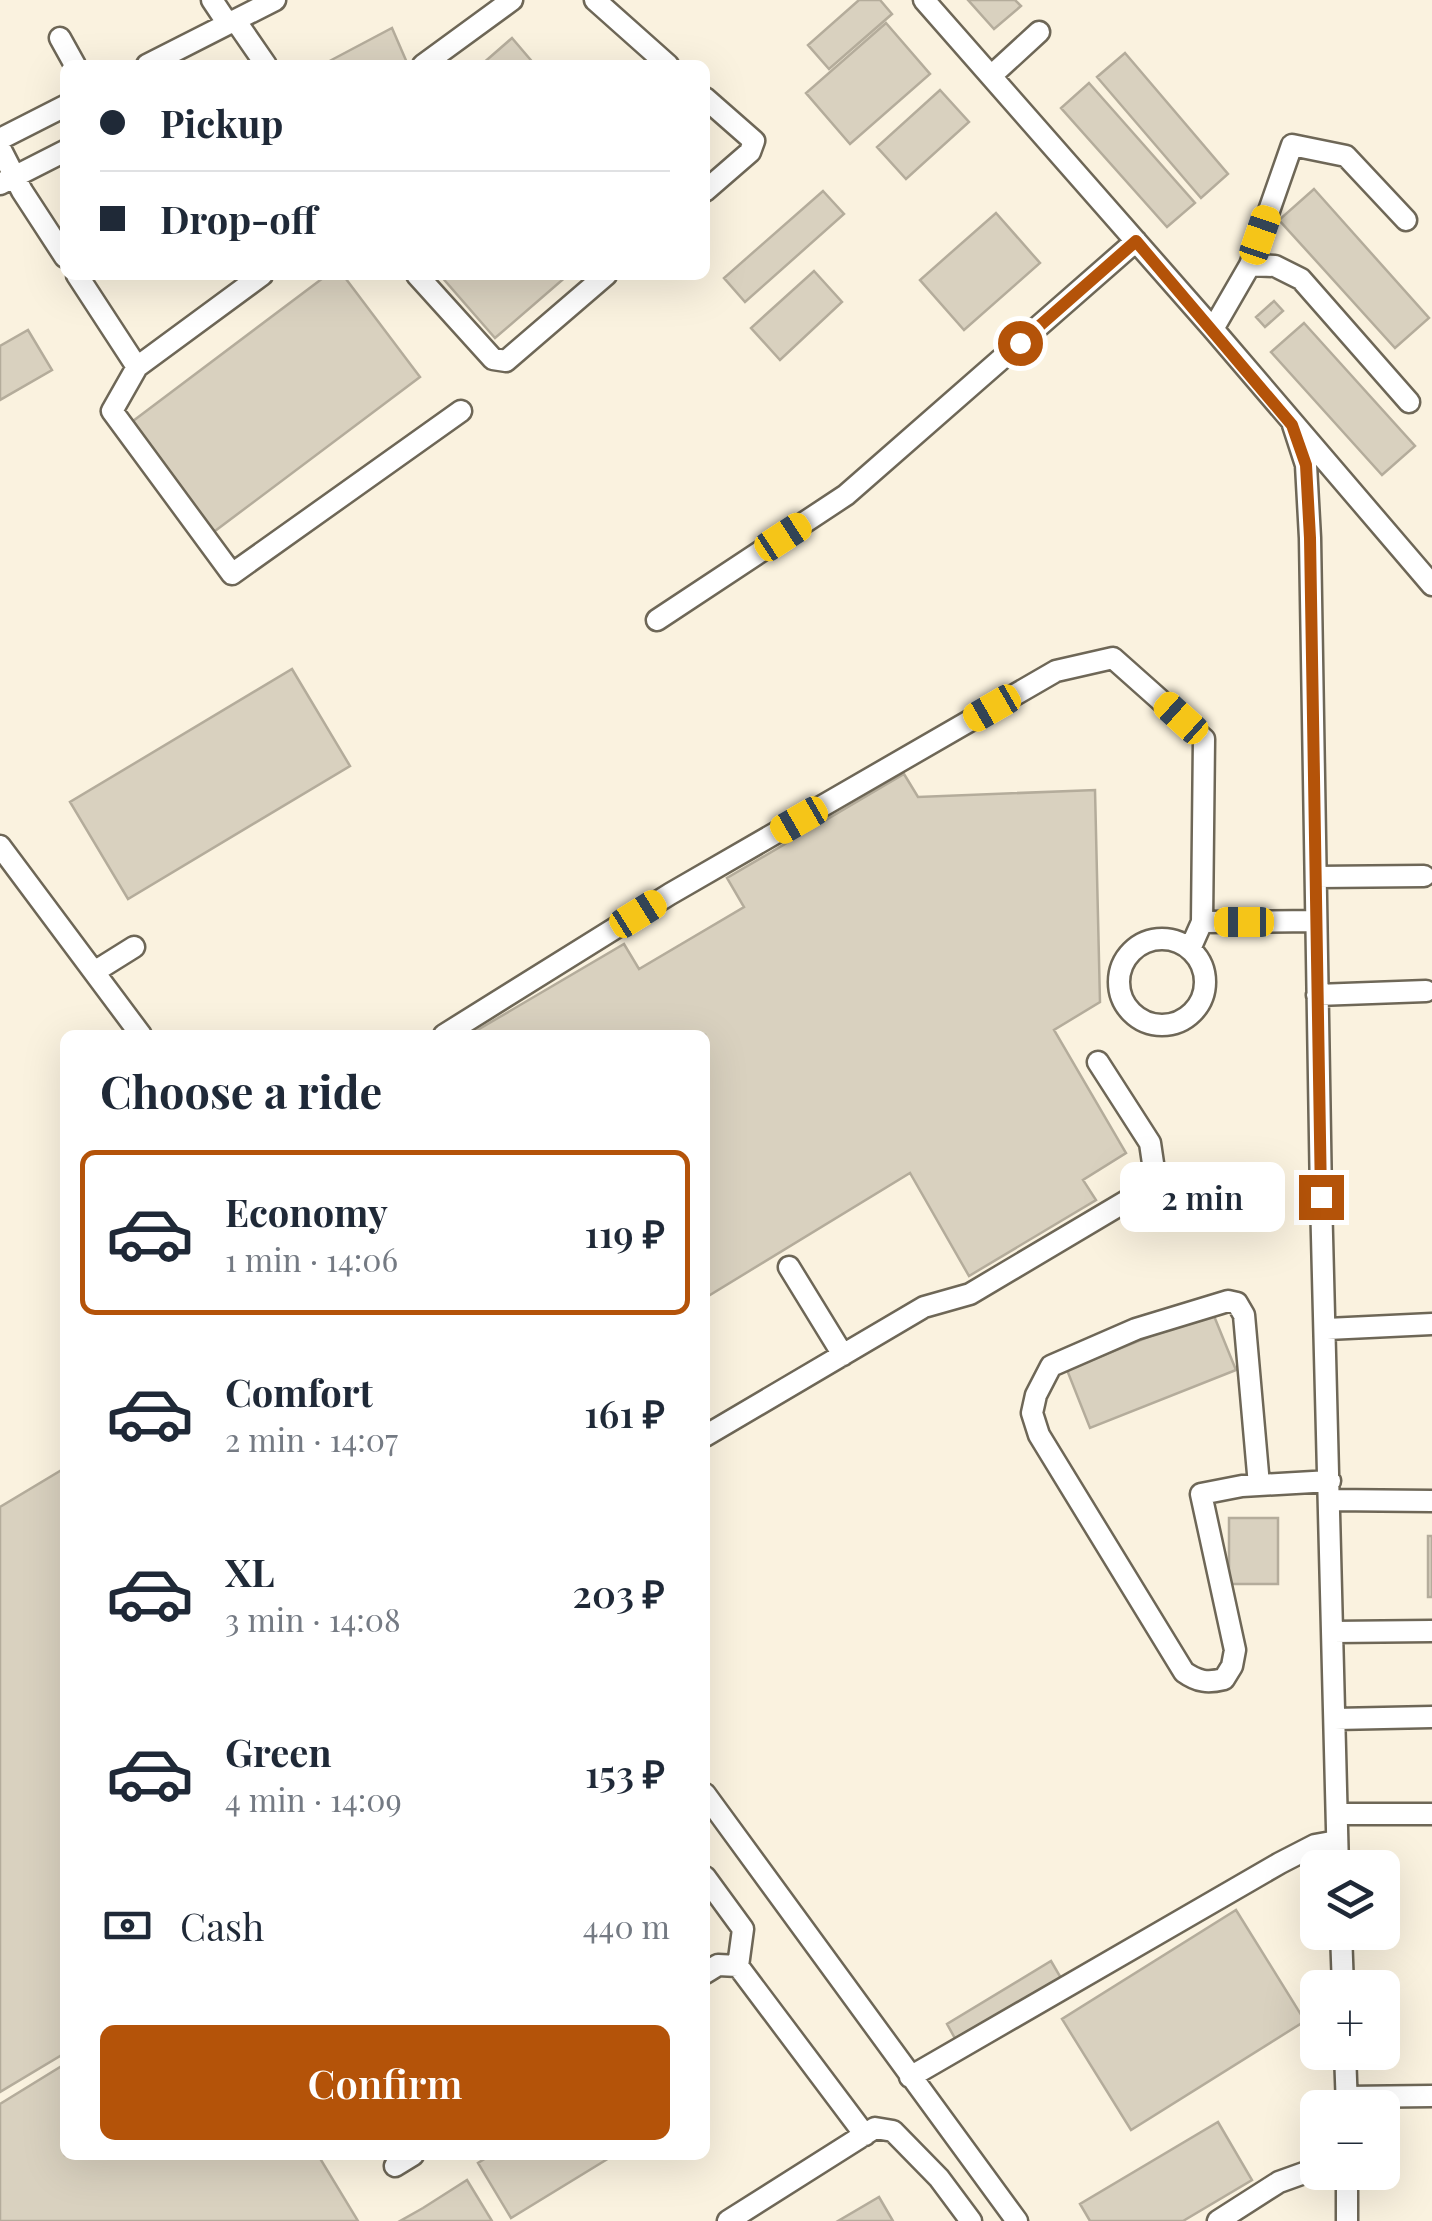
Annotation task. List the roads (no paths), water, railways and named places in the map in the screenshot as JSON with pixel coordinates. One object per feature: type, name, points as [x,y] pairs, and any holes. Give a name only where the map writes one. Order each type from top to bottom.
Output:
[{"type":"street","points":[[212,0],[262,60]]},
{"type":"street","points":[[157,60],[275,0]]},
{"type":"street","points":[[430,60],[512,0]]},
{"type":"street","points":[[595,0],[662,60]]},
{"type":"street","points":[[924,0],[1214,328],[1292,425],[1432,585]]},
{"type":"street","points":[[991,76],[1039,32]]},
{"type":"street","points":[[60,38],[72,60]]},
{"type":"street","points":[[710,102],[754,141],[750,152],[710,187]]},
{"type":"street","points":[[0,139],[60,109]]},
{"type":"street","points":[[1214,328],[1250,265],[1292,145],[1346,156],[1406,220]]},
{"type":"street","points":[[0,148],[7,180],[60,250]]},
{"type":"street","points":[[7,180],[60,153]]},
{"type":"street","points":[[657,620],[846,495],[1136,241]]},
{"type":"street","points":[[1250,265],[1275,266],[1301,279],[1408,402]]},
{"type":"street","points":[[80,280],[137,368]]},
{"type":"street","points":[[255,280],[137,368],[112,411],[232,574],[461,411]]},
{"type":"street","points":[[422,280],[492,358],[506,361],[600,280]]},
{"type":"street","points":[[1292,425],[1306,465],[1308,493],[1337,1850]]},
{"type":"street","points":[[452,1030],[670,894],[1056,671],[1113,658],[1204,739],[1202,922],[1190,949]]},
{"type":"street","points":[[0,846],[138,1030]]},
{"type":"street","points":[[1317,877],[1424,876]]},
{"type":"street","points":[[1202,922],[1316,921]]},
{"type":"street","points":[[1164,939],[1190,949],[1200,960],[1205,988],[1192,1013],[1166,1025],[1152,1024],[1128,1009],[1119,983],[1121,969],[1138,946],[1164,939]]},
{"type":"street","points":[[94,972],[134,947]]},
{"type":"street","points":[[1317,995],[1426,991]]},
{"type":"street","points":[[710,1433],[924,1307],[970,1294],[1146,1190],[1154,1170],[1150,1143],[1098,1062]]},
{"type":"street","points":[[789,1267],[844,1355]]},
{"type":"street","points":[[1258,1485],[1244,1315],[1238,1303],[1228,1301],[1136,1330],[1051,1366],[1036,1395],[1032,1413],[1039,1434],[1184,1672],[1194,1680],[1209,1683],[1224,1679],[1232,1666],[1234,1650],[1201,1494],[1258,1485],[1432,1502]]},
{"type":"street","points":[[1327,1330],[1432,1324]]},
{"type":"street","points":[[1333,1632],[1432,1631]]},
{"type":"street","points":[[1335,1718],[1432,1717]]},
{"type":"street","points":[[710,1801],[1017,2221]]},
{"type":"street","points":[[1337,1814],[1432,1814]]},
{"type":"street","points":[[910,2076],[1280,1863],[1315,1845],[1337,1840]]},
{"type":"street","points":[[710,1883],[743,1928],[738,1966],[864,2134]]},
{"type":"street","points":[[710,1970],[718,1965],[738,1966]]},
{"type":"street","points":[[1400,2098],[1432,2096]]},
{"type":"street","points":[[728,2221],[875,2128],[893,2131],[938,2178],[971,2221]]},
{"type":"street","points":[[1218,2221],[1279,2182],[1300,2174]]},
{"type":"street","points":[[1347,2190],[1347,2221]]}]
